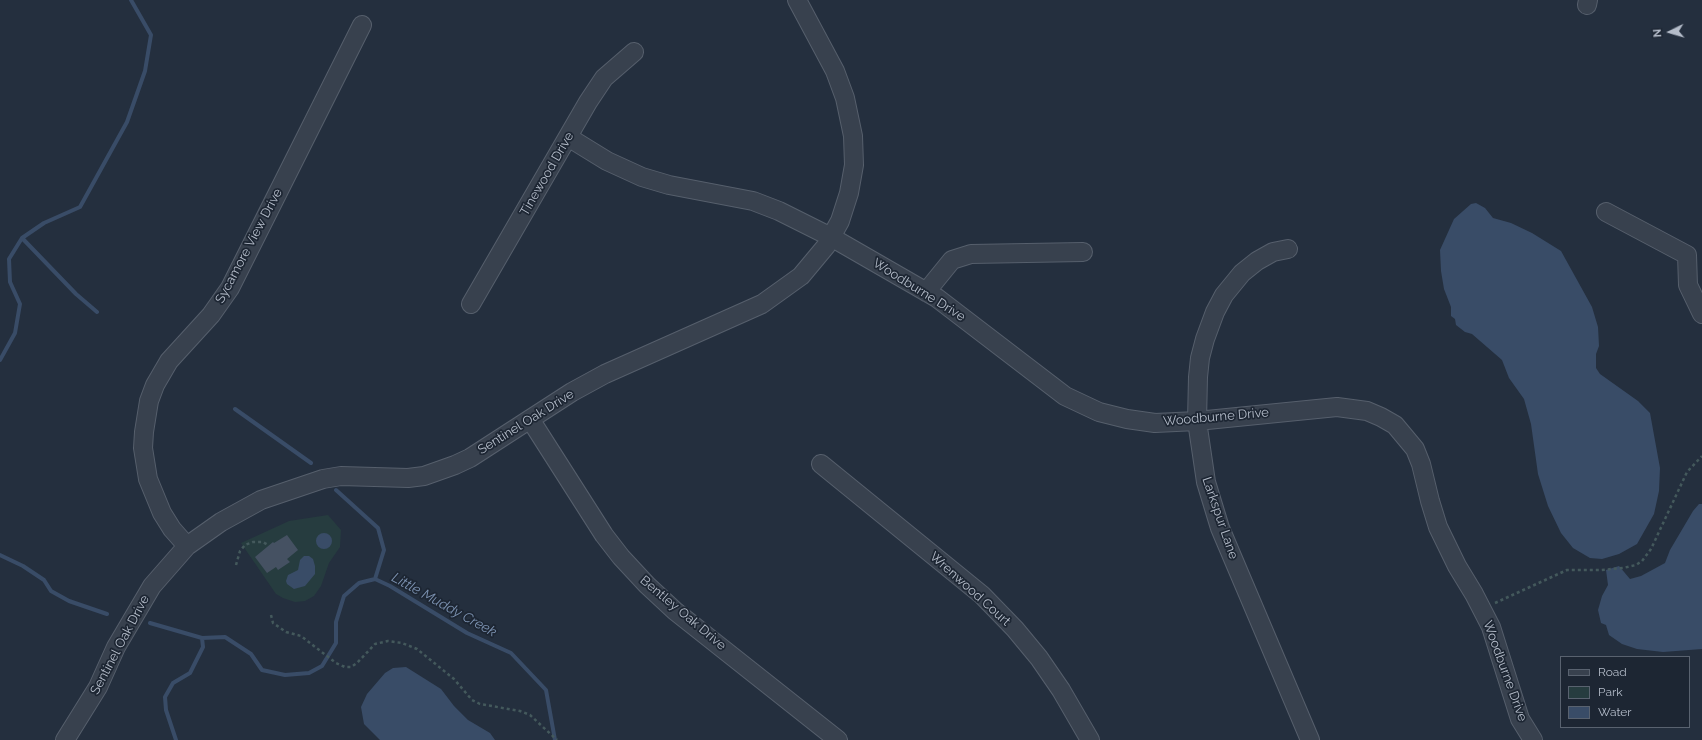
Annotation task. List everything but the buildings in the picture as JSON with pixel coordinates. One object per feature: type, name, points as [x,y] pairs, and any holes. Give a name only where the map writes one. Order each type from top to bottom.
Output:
[{"type":"street","name":"Sentinel Oak Drive","points":[[70,738],[98,687],[116,647],[152,586],[187,546],[238,512],[280,492],[324,478],[341,476],[393,478],[424,476],[470,458],[572,392],[605,374],[762,304],[802,276],[815,262],[842,216],[849,193],[854,165],[853,136],[845,98],[835,71],[801,4]]},
{"type":"street","name":"Sycamore View Drive","points":[[187,546],[172,529],[162,513],[148,479],[144,455],[144,432],[149,401],[155,385],[169,360],[211,315],[230,288],[362,25]]},
{"type":"street","name":"Tinewood Drive","points":[[471,304],[604,78],[634,52]]},
{"type":"street","name":"Woodburne Drive","points":[[568,137],[607,161],[642,177],[669,185],[752,201],[779,211],[831,237],[926,292],[968,320],[1027,368],[1065,396],[1099,412],[1127,419],[1155,422],[1197,421],[1337,406],[1367,411],[1395,425],[1415,449],[1421,464],[1438,527],[1457,566],[1482,609],[1498,646],[1520,719],[1533,740]]},
{"type":"street","points":[[1606,212],[1687,255],[1688,285],[1702,314]]},
{"type":"street","name":"Larkspur Lane","points":[[1288,249],[1273,252],[1256,261],[1242,273],[1224,296],[1214,312],[1200,358],[1197,421],[1206,482],[1220,528],[1310,740]]},
{"type":"street","points":[[926,292],[952,260],[961,256],[982,252],[1083,252]]},
{"type":"street","name":"Bentley Oak Drive","points":[[530,419],[604,535],[621,558],[647,585],[676,611],[838,740]]},
{"type":"street","name":"Wrenwood Court","points":[[821,464],[976,591],[1015,629],[1040,658],[1061,690],[1090,740]]},
{"type":"path","points":[[1482,609],[1567,570],[1601,570],[1623,568],[1636,565],[1642,561],[1651,549],[1687,472],[1702,456]]},
{"type":"path","points":[[236,564],[240,551],[245,545],[263,542],[268,546]]},
{"type":"path","points":[[271,614],[273,623],[286,632],[301,636],[336,664],[345,667],[351,667],[357,663],[375,644],[388,641],[402,643],[417,649],[454,679],[472,700],[480,704],[530,714],[557,740]]},
{"type":"green space","points":[[328,515],[341,530],[340,547],[329,563],[321,586],[314,596],[305,601],[295,602],[276,594],[241,543],[289,521]]},
{"type":"water","points":[[1476,203],[1485,208],[1493,218],[1511,223],[1532,233],[1561,251],[1592,307],[1598,327],[1599,346],[1596,354],[1596,368],[1600,374],[1638,401],[1650,413],[1660,468],[1659,491],[1654,514],[1637,544],[1619,554],[1602,559],[1590,558],[1573,548],[1561,533],[1548,506],[1538,474],[1531,424],[1524,399],[1509,378],[1502,360],[1472,334],[1465,332],[1456,325],[1455,319],[1451,316],[1451,307],[1444,289],[1441,271],[1440,250],[1454,219],[1471,204]]},
{"type":"water","points":[[1699,504],[1702,504],[1702,649],[1663,652],[1637,649],[1622,644],[1609,635],[1606,625],[1601,623],[1598,610],[1602,596],[1608,585],[1606,570],[1619,566],[1630,579],[1641,576],[1665,563],[1670,550],[1693,511]]},
{"type":"water","points":[[321,533],[327,533],[332,538],[330,547],[327,549],[321,549],[316,544],[316,538]]},
{"type":"water","points":[[304,556],[309,556],[313,559],[315,574],[305,586],[294,589],[287,584],[286,581],[288,575],[298,570],[300,560]]},
{"type":"water","points":[[406,667],[441,689],[454,706],[468,720],[490,733],[495,740],[380,740],[364,724],[361,707],[367,694],[385,673],[393,668]]},
{"type":"waterway","name":"Little Muddy Creek","points":[[0,360],[15,333],[20,304],[10,282],[9,259],[22,238],[44,223],[80,207],[127,122],[145,71],[151,35],[131,0]]},
{"type":"waterway","points":[[22,238],[76,294],[97,312]]},
{"type":"waterway","points":[[235,409],[311,463]]},
{"type":"waterway","points":[[336,490],[378,528],[384,550],[375,579]]},
{"type":"waterway","name":"Little Muddy Creek","points":[[0,555],[23,566],[44,580],[51,591],[69,601],[107,614]]},
{"type":"waterway","name":"Little Muddy Creek","points":[[150,623],[202,638],[225,637],[251,654],[262,670],[285,675],[309,673],[322,666],[336,643],[336,622],[344,596],[359,583],[375,579],[390,586],[467,633],[511,653],[546,690],[555,740]]},
{"type":"waterway","points":[[176,740],[166,710],[165,697],[173,683],[190,673],[203,647],[202,638]]}]
